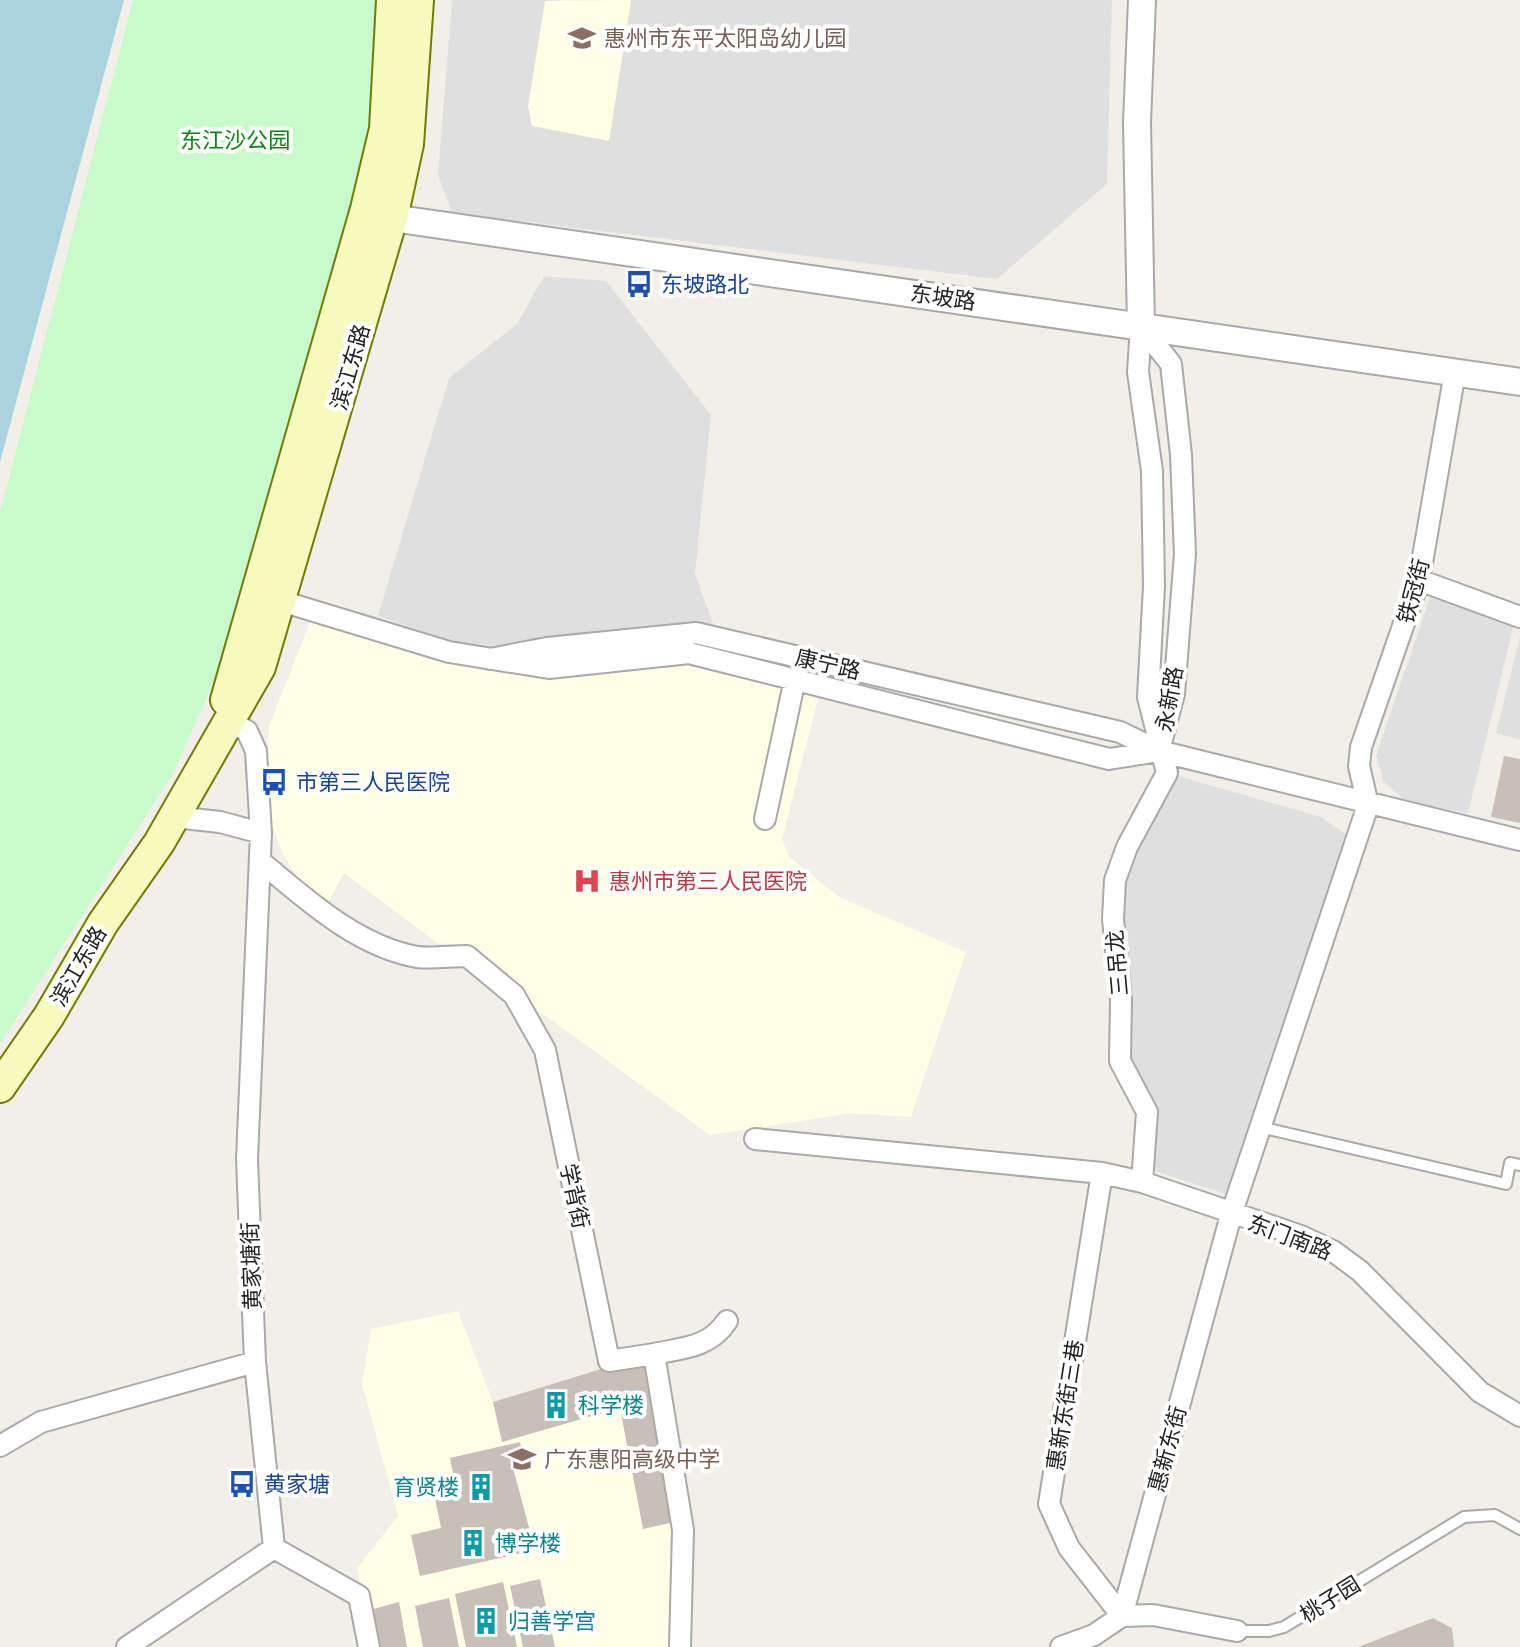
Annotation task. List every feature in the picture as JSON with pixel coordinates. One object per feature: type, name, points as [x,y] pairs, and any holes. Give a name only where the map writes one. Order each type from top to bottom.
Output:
[{"type":"main road","name":"滨江东路","points":[[0,1087],[49,1016],[103,923],[174,817],[260,667],[281,601],[379,214],[392,0]]},
{"type":"main road","name":"滨江东路","points":[[229,721],[225,701],[379,214],[408,144],[418,0]]},
{"type":"street","name":"永新路","points":[[1142,0],[1137,122],[1141,326],[1138,372],[1152,471],[1154,586],[1148,697],[1159,751]]},
{"type":"street","name":"东坡路","points":[[379,214],[1520,382]]},
{"type":"street","name":"永新路","points":[[1141,326],[1171,364],[1182,469],[1185,554],[1174,694],[1159,751]]},
{"type":"street","name":"铁冠街","points":[[1368,805],[1359,766],[1361,747],[1419,580],[1455,372]]},
{"type":"street","points":[[1419,580],[1520,617]]},
{"type":"street","name":"康宁路","points":[[281,601],[449,652],[549,668],[689,653],[1109,759],[1159,751]]},
{"type":"street","name":"康宁路","points":[[490,659],[547,648],[696,633],[1120,732],[1159,751],[1368,805],[1520,840]]},
{"type":"street","points":[[765,819],[795,679]]},
{"type":"street","name":"黄家塘街","points":[[229,721],[247,731],[256,751],[261,833],[247,1159],[255,1362],[274,1548]]},
{"type":"street","name":"三吊龙","points":[[1142,1182],[1147,1112],[1120,1061],[1121,1000],[1113,919],[1119,869],[1167,773],[1159,751]]},
{"type":"street","name":"惠新东街","points":[[1122,1616],[1231,1215],[1368,805]]},
{"type":"street","points":[[174,817],[220,822],[261,833]]},
{"type":"street","name":"学背街","points":[[260,861],[320,910],[370,942],[418,957],[467,956],[514,995],[545,1050],[609,1361],[654,1354]]},
{"type":"street","name":"东门南路","points":[[755,1139],[1102,1173],[1142,1182],[1231,1215],[1301,1236],[1342,1257],[1480,1392],[1520,1416]]},
{"type":"street","name":"惠新东街三巷","points":[[1102,1173],[1049,1504],[1069,1548],[1122,1616]]},
{"type":"street","points":[[680,1647],[683,1530],[654,1354],[703,1344],[719,1333],[727,1321]]},
{"type":"street","points":[[0,1446],[41,1422],[255,1362]]},
{"type":"street","points":[[127,1647],[274,1548],[359,1596],[369,1647]]},
{"type":"street","name":"桃子园","points":[[1122,1616],[1148,1614],[1237,1631]]},
{"type":"street","points":[[1061,1647],[1094,1635],[1122,1616]]},
{"type":"lane","points":[[1260,1127],[1506,1184],[1510,1163],[1520,1165]]},
{"type":"lane","name":"桃子园","points":[[1237,1631],[1264,1632],[1284,1627],[1464,1517],[1495,1515],[1520,1529]]},
{"type":"shaded area","points":[[452,0],[562,0],[545,1],[609,140],[631,0],[1112,0],[1107,184],[997,279],[452,213],[438,175]]},
{"type":"shaded area","name":"惠州市东平太阳岛幼儿园","points":[[631,0],[609,141],[532,126],[528,107],[545,1]]},
{"type":"shaded area","points":[[544,276],[606,281],[711,415],[695,573],[713,624],[500,646],[454,642],[378,616],[449,378],[517,324]]},
{"type":"shaded area","points":[[1431,594],[1514,624],[1468,813],[1406,801],[1384,782],[1376,756]]},
{"type":"shaded area","name":"惠州市第三人民医院","points":[[310,622],[451,664],[541,677],[688,666],[818,698],[782,839],[789,857],[839,897],[966,952],[911,1117],[852,1113],[710,1135],[532,1006],[466,946],[437,943],[344,873],[326,906],[304,889],[282,852],[266,810],[269,726]]},
{"type":"shaded area","points":[[1520,636],[1520,740],[1496,733]]},
{"type":"shaded area","points":[[1174,775],[1321,817],[1350,837],[1229,1195],[1152,1170],[1125,1060],[1121,884],[1131,855]]},
{"type":"shaded area","name":"广东惠阳高级中学","points":[[458,1311],[493,1402],[611,1366],[674,1522],[671,1647],[373,1647],[357,1568],[398,1516],[362,1384],[371,1329]]},
{"type":"green space","name":"东江沙公园","points":[[133,0],[382,0],[376,135],[219,669],[174,772],[0,1044],[0,512]]},
{"type":"water","points":[[0,0],[124,0],[0,462]]},
{"type":"building","points":[[1504,756],[1520,759],[1520,823],[1491,817]]},
{"type":"building","points":[[644,1362],[674,1522],[643,1529],[620,1408],[502,1442],[493,1402],[611,1366]]},
{"type":"building","points":[[520,1442],[525,1461],[512,1464],[535,1550],[420,1576],[411,1535],[441,1528],[433,1489],[455,1485],[450,1458]]},
{"type":"building","points":[[540,1579],[555,1647],[523,1647],[510,1586]]},
{"type":"building","name":"归善学宫","points":[[503,1582],[517,1647],[466,1647],[455,1594]]},
{"type":"building","points":[[449,1598],[459,1647],[423,1647],[415,1606]]},
{"type":"building","points":[[399,1602],[407,1647],[373,1647],[366,1611]]},
{"type":"building","points":[[1433,1618],[1452,1628],[1454,1647],[1358,1647]]},
{"type":"place","name":"惠州市东平太阳岛幼儿园","points":[[582,38]]},
{"type":"place","name":"东坡路北","points":[[639,284]]},
{"type":"place","name":"市第三人民医院","points":[[274,782]]},
{"type":"place","name":"惠州市第三人民医院","points":[[587,881]]},
{"type":"place","name":"科学楼","points":[[556,1405]]},
{"type":"place","name":"广东惠阳高级中学","points":[[522,1459]]},
{"type":"place","name":"黄家塘","points":[[242,1484]]},
{"type":"place","name":"育贤楼","points":[[481,1487]]},
{"type":"place","name":"博学楼","points":[[473,1543]]},
{"type":"place","name":"归善学宫","points":[[486,1621]]}]
